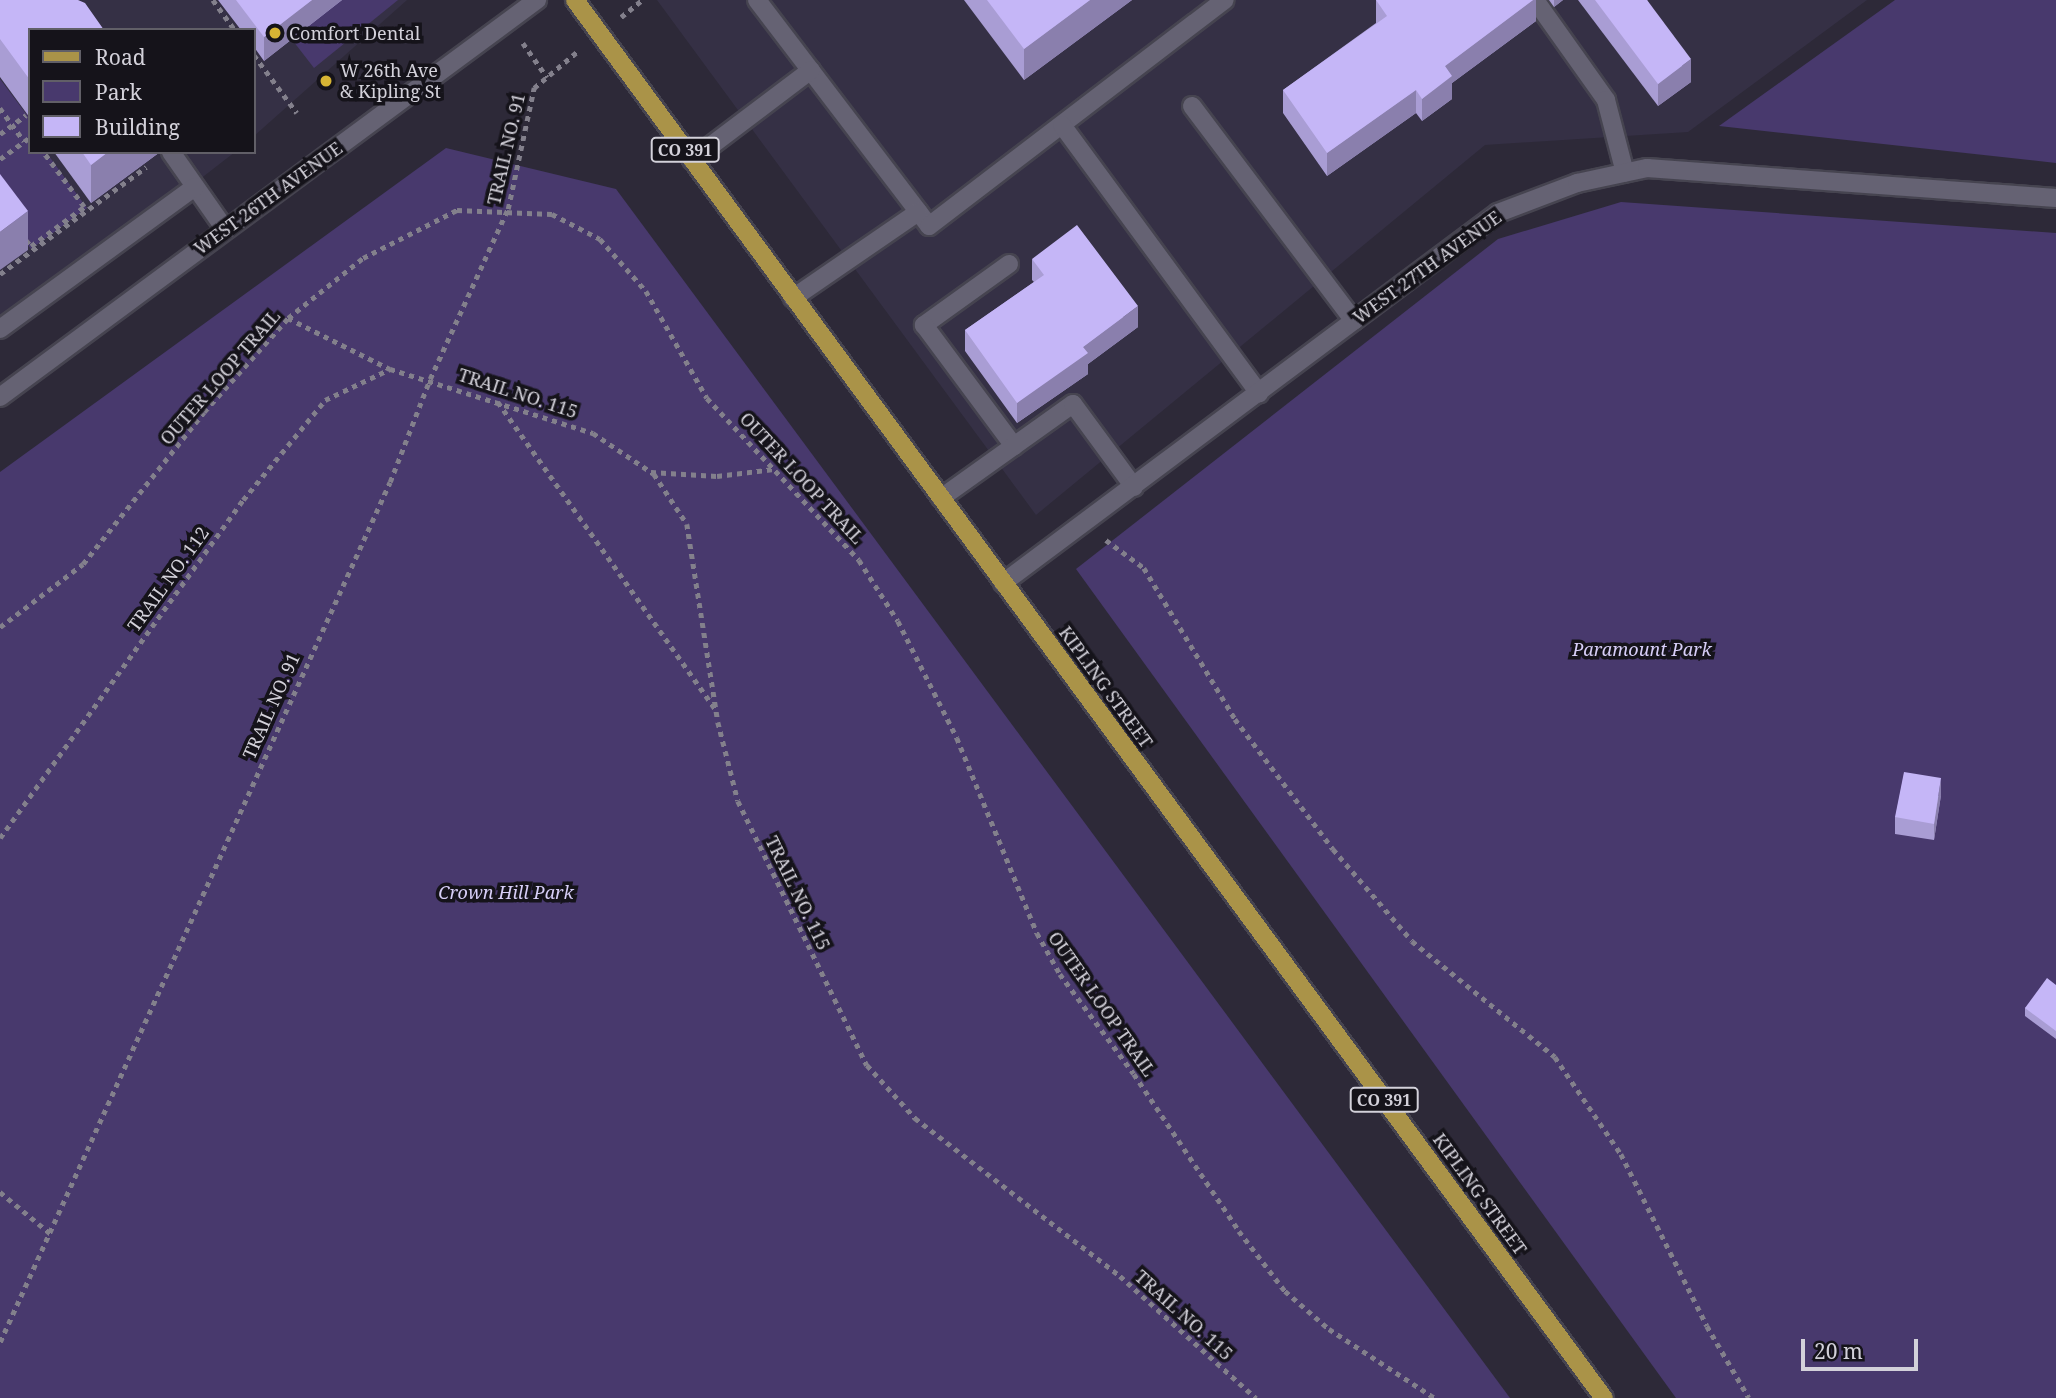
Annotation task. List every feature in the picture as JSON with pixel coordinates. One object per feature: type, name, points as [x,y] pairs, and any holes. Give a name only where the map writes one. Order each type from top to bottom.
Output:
[{"type":"main road","name":"KIPLING STREET","points":[[575,0],[1604,1398]]},
{"type":"street","name":"WEST 26TH AVENUE","points":[[0,397],[537,0]]},
{"type":"street","points":[[757,0],[929,226],[1225,0]]},
{"type":"street","points":[[1535,0],[1606,100],[1625,173]]},
{"type":"street","points":[[692,160],[811,70]]},
{"type":"street","points":[[1192,106],[1353,321]]},
{"type":"street","points":[[1062,125],[1259,393]]},
{"type":"street","points":[[163,156],[195,187],[225,229]]},
{"type":"street","name":"WEST 27TH AVENUE","points":[[1003,583],[1498,213],[1577,183],[1647,168],[2056,198]]},
{"type":"street","points":[[0,329],[195,187]]},
{"type":"street","points":[[793,298],[919,212]]},
{"type":"street","points":[[1009,264],[924,325],[1014,446]]},
{"type":"street","points":[[941,498],[1073,404],[1134,487]]},
{"type":"path","points":[[213,0],[234,28]]},
{"type":"path","points":[[256,58],[297,113]]},
{"type":"path","name":"TRAIL NO. 91","points":[[0,1342],[390,482],[430,379],[508,209],[534,88],[547,76]]},
{"type":"path","points":[[0,108],[24,141]]},
{"type":"path","points":[[0,134],[26,115]]},
{"type":"path","points":[[0,159],[28,138]]},
{"type":"path","points":[[23,236],[31,246],[84,207],[44,154]]},
{"type":"path","points":[[0,274],[163,156]]},
{"type":"path","name":"OUTER LOOP TRAIL","points":[[0,627],[83,564],[204,412],[288,318],[363,258],[457,210],[508,209],[552,214],[600,239],[646,291],[707,398],[859,560],[898,621],[957,738],[1037,933],[1060,974],[1134,1074],[1239,1231],[1286,1291],[1329,1329],[1435,1398]]},
{"type":"path","name":"TRAIL NO. 115","points":[[288,318],[390,369],[430,379],[593,433],[651,472],[687,524],[717,711],[738,801],[867,1065],[915,1118],[1120,1276],[1256,1398]]},
{"type":"path","name":"TRAIL NO. 112","points":[[0,838],[243,500],[325,400],[390,369]]},
{"type":"path","points":[[498,401],[717,711]]},
{"type":"path","points":[[651,472],[717,476],[775,469]]},
{"type":"path","points":[[1106,540],[1144,568],[1235,719],[1333,849],[1412,941],[1555,1056],[1621,1154],[1707,1326],[1749,1398]]},
{"type":"path","points":[[0,1192],[51,1234]]},
{"type":"shaded area","points":[[0,0],[407,0],[256,134],[256,28],[28,28],[28,154],[232,154],[0,334]]},
{"type":"shaded area","points":[[657,0],[1867,0],[1688,132],[1485,145],[1036,515]]},
{"type":"green space","points":[[341,0],[398,0],[314,68],[290,37]]},
{"type":"green space","points":[[1895,0],[2056,0],[2056,163],[1719,126]]},
{"type":"green space","points":[[0,79],[28,116],[28,154],[47,154],[87,208],[31,249],[0,209]]},
{"type":"green space","name":"Crown Hill Park","points":[[446,148],[616,189],[1510,1398],[0,1398],[0,472]]},
{"type":"green space","name":"Paramount Park","points":[[1621,202],[2056,233],[2056,1398],[1676,1398],[1076,569],[1498,239]]},
{"type":"building","points":[[0,0],[78,0],[85,3],[103,28],[28,28],[28,77],[0,39]]},
{"type":"building","points":[[236,0],[312,0],[264,37]]},
{"type":"building","points":[[987,0],[1090,0],[1024,49]]},
{"type":"building","points":[[1376,0],[1533,0],[1445,66],[1452,76],[1422,99],[1416,90],[1327,153],[1283,90],[1387,16]]},
{"type":"building","points":[[1595,0],[1647,0],[1691,59],[1658,84]]},
{"type":"building","points":[[83,154],[105,154],[91,165]]},
{"type":"building","points":[[0,174],[28,211],[0,232]]},
{"type":"building","points":[[1077,225],[1138,306],[1083,347],[1088,353],[1017,403],[965,330],[1044,275],[1032,259]]},
{"type":"building","points":[[1904,772],[1941,778],[1934,824],[1895,817]]},
{"type":"building","points":[[2047,978],[2056,985],[2056,1031],[2025,1008]]},
{"type":"place","name":"Comfort Dental","points":[[275,33]]},
{"type":"place","name":"W 26th Ave & Kipling St","points":[[326,81]]}]
